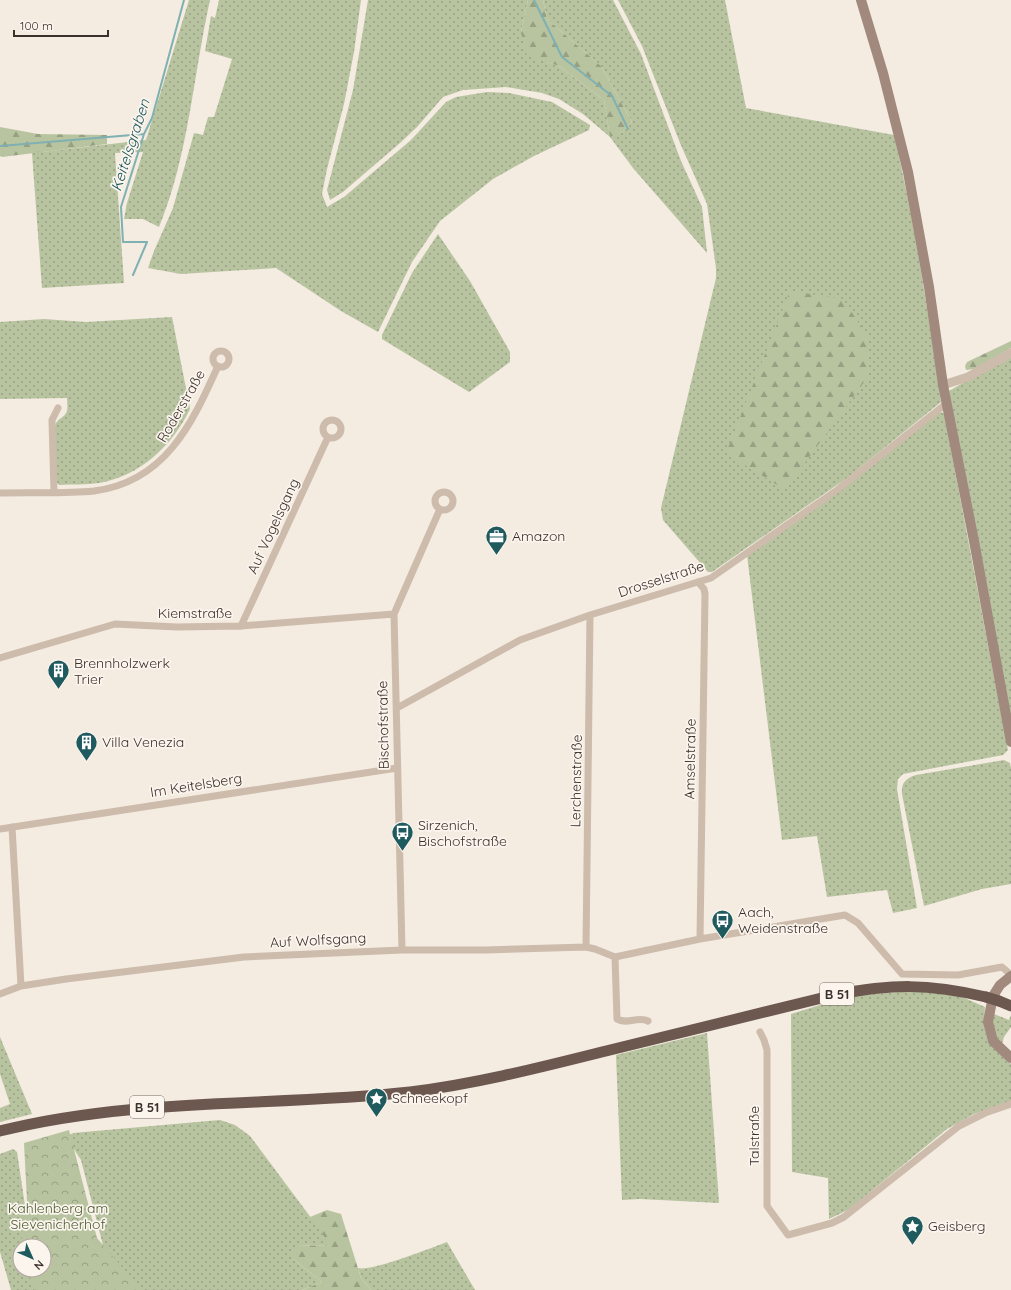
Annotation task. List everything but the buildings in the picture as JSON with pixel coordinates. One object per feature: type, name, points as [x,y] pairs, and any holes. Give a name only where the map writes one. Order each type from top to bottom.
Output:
[{"type":"highway","name":"B 51","points":[[0,1131],[70,1116],[146,1107],[373,1095],[461,1084],[539,1068],[834,995],[865,989],[921,986],[986,996],[1011,1006]]},
{"type":"main road","points":[[861,0],[883,73],[908,172],[929,286],[943,385],[983,586],[1011,742]]},
{"type":"main road","points":[[1011,976],[1000,985],[996,991],[989,1012],[988,1022],[993,1041],[1011,1058]]},
{"type":"street","points":[[943,385],[968,377],[1011,353]]},
{"type":"street","name":"Roderstraße","points":[[0,493],[83,492],[113,486],[137,478],[169,453],[182,437],[218,366]]},
{"type":"street","name":"Drosselstraße","points":[[397,708],[520,640],[590,615],[711,578],[837,490],[947,403]]},
{"type":"street","points":[[54,492],[52,420],[58,408]]},
{"type":"street","name":"Auf Vogelsgang","points":[[241,626],[328,437]]},
{"type":"street","name":"Bischofstraße","points":[[402,950],[394,614],[440,509]]},
{"type":"street","name":"Amselstraße","points":[[698,582],[704,589],[705,594],[700,939]]},
{"type":"street","name":"Kiemstraße","points":[[0,658],[115,624],[177,628],[241,626],[394,614]]},
{"type":"street","name":"Lerchenstraße","points":[[586,947],[590,615]]},
{"type":"street","name":"Im Keitelsberg","points":[[0,829],[397,768]]},
{"type":"street","points":[[12,827],[21,986]]},
{"type":"street","points":[[648,1021],[639,1020],[622,1022],[617,1020],[615,957],[700,939],[845,915],[858,923],[902,974],[931,976],[958,975],[1002,967],[1011,976]]},
{"type":"street","name":"Auf Wolfsgang","points":[[0,994],[21,986],[152,967],[244,956],[402,950],[486,950],[586,947],[615,957]]},
{"type":"street","name":"Talstraße","points":[[760,1032],[767,1050],[767,1206],[788,1234],[832,1223],[844,1217],[959,1126],[985,1113],[1011,1104]]},
{"type":"green space","points":[[189,0],[210,0],[184,143],[169,199],[159,227],[143,219],[124,219],[127,203],[143,152],[115,153],[124,283],[42,288],[32,153],[146,140]]},
{"type":"green space","points":[[219,0],[361,0],[354,52],[344,104],[322,194],[327,207],[344,197],[411,140],[446,102],[456,97],[487,92],[509,93],[552,102],[590,125],[589,130],[534,156],[493,179],[440,221],[412,262],[378,332],[341,311],[276,268],[181,274],[148,268],[173,208],[194,133],[203,135],[208,117],[214,117],[232,59],[205,51],[211,16],[215,18]]},
{"type":"green space","points":[[368,0],[528,0],[521,32],[547,62],[559,66],[604,100],[610,136],[623,132],[632,122],[601,66],[547,19],[543,0],[613,0],[641,54],[681,161],[702,207],[707,253],[633,168],[610,137],[583,114],[559,99],[542,93],[506,87],[463,90],[443,97],[417,127],[400,143],[343,192],[330,200],[327,190],[353,90]]},
{"type":"green space","points":[[528,0],[543,0],[547,19],[601,66],[632,122],[623,132],[610,137],[604,100],[559,66],[527,56],[521,32]]},
{"type":"green space","points":[[618,0],[725,0],[746,108],[894,135],[902,168],[920,268],[941,402],[847,478],[712,572],[708,572],[663,520],[661,508],[716,278],[716,268],[707,204],[680,143],[642,46]]},
{"type":"green space","points":[[0,127],[38,134],[107,135],[107,144],[2,157],[0,156]]},
{"type":"green space","points":[[438,234],[470,281],[510,352],[510,362],[469,392],[382,339],[382,335],[412,273]]},
{"type":"green space","points":[[790,291],[843,299],[868,337],[867,378],[785,490],[726,453]]},
{"type":"green space","points":[[172,317],[190,409],[183,423],[164,447],[141,466],[128,474],[99,483],[59,485],[56,482],[55,426],[57,421],[65,415],[67,411],[67,398],[0,399],[0,322],[44,319],[86,322]]},
{"type":"green space","points":[[1011,341],[1011,348],[974,369],[966,370],[965,366],[967,362]]},
{"type":"green space","points":[[1011,355],[1011,729],[949,391]]},
{"type":"green space","points":[[939,412],[944,413],[1008,750],[1003,755],[903,774],[898,779],[897,789],[917,908],[893,913],[887,890],[827,897],[817,836],[782,840],[747,555]]},
{"type":"green space","points":[[1004,760],[1010,763],[1011,768],[1011,884],[982,889],[924,906],[902,794],[903,784],[907,779],[916,775]]},
{"type":"green space","points":[[914,991],[960,996],[985,1007],[984,1026],[988,1041],[1011,1064],[1011,1101],[974,1114],[947,1129],[848,1210],[829,1219],[828,1178],[792,1172],[791,1014],[860,995]]},
{"type":"green space","points":[[994,1014],[1009,1020],[1011,1015],[1011,1027],[1004,1037],[1002,1044],[999,1043],[992,1023]]},
{"type":"green space","points":[[707,1033],[719,1203],[640,1199],[622,1200],[616,1055]]},
{"type":"green space","points":[[0,1037],[32,1114],[0,1122],[0,1108],[10,1104],[0,1074]]},
{"type":"green space","points":[[220,1120],[235,1125],[250,1136],[332,1246],[296,1245],[293,1259],[322,1282],[302,1290],[140,1290],[105,1253],[81,1160],[66,1137],[73,1133]]},
{"type":"green space","name":"Kahlenberg am Sievenicherhof","points":[[69,1130],[97,1238],[142,1290],[34,1290],[30,1278],[52,1278],[52,1238],[22,1238],[21,1234],[27,1201],[24,1143]]},
{"type":"green space","points":[[13,1149],[17,1152],[30,1238],[12,1238],[12,1278],[40,1278],[44,1290],[11,1290],[0,1252],[0,1154]]},
{"type":"green space","points":[[327,1210],[341,1214],[361,1278],[371,1290],[302,1290],[322,1282],[293,1259],[292,1251],[296,1245],[331,1246],[310,1217]]},
{"type":"green space","points":[[447,1242],[475,1290],[371,1290],[361,1278],[358,1268],[388,1263]]},
{"type":"waterway","name":"Keitelsgraben","points":[[133,275],[147,242],[123,242],[121,207],[144,134],[152,118],[184,0]]},
{"type":"waterway","points":[[534,0],[562,57],[612,96],[628,129]]},
{"type":"waterway","points":[[0,146],[144,134]]},
{"type":"place","name":"Amazon","points":[[497,556]]},
{"type":"place","name":"Brennholzwerk Trier","points":[[59,690]]},
{"type":"place","name":"Villa Venezia","points":[[86,762]]},
{"type":"place","name":"Sirzenich, Bischofstraße","points":[[403,852]]},
{"type":"place","name":"Aach, Weidenstraße","points":[[723,940]]},
{"type":"place","name":"Schneekopf","points":[[377,1118]]},
{"type":"place","name":"Geisberg","points":[[912,1246]]}]
